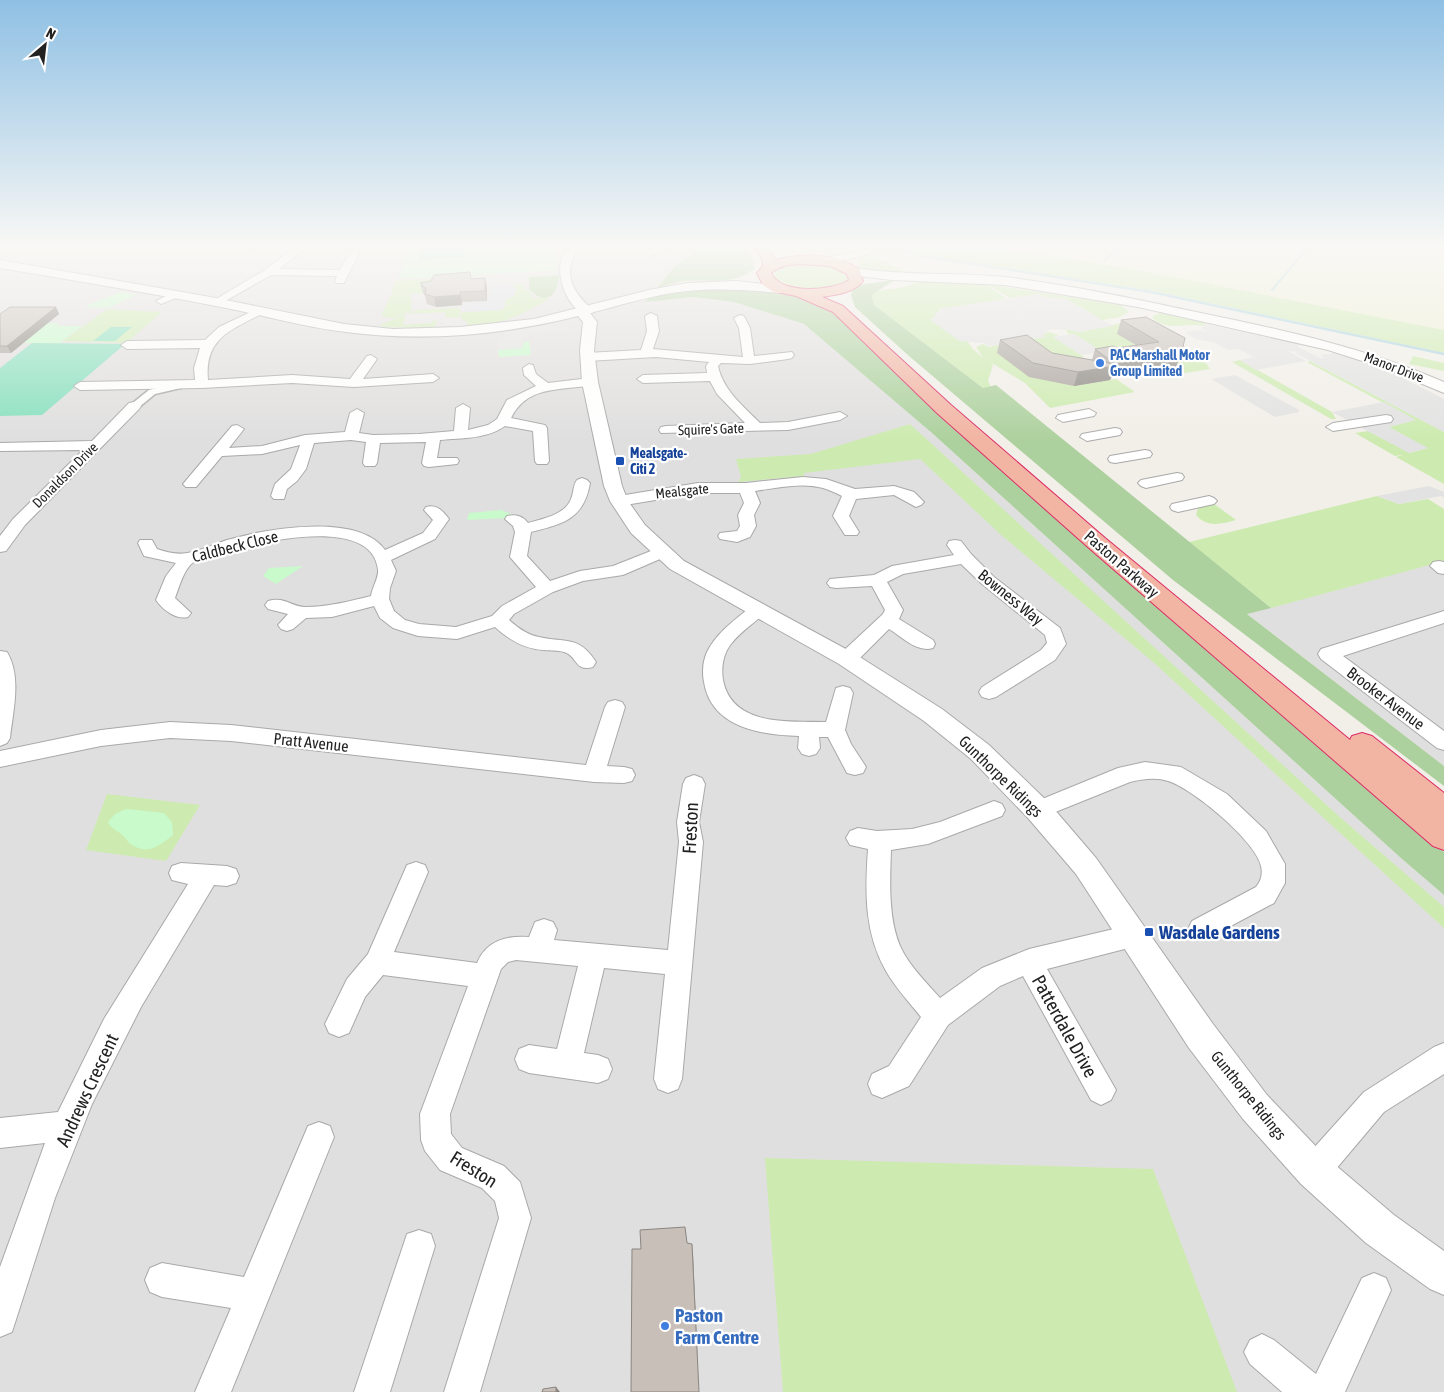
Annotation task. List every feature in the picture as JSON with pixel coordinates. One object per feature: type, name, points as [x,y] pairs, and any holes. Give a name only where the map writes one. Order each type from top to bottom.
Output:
[{"type":"highway","name":"Paston Parkway","points":[[840,311],[944,409],[1097,544],[1444,837]]},
{"type":"highway","name":"Paston Parkway","points":[[854,311],[959,406],[1115,539],[1444,810]]},
{"type":"street","points":[[202,384],[199,368],[201,356],[207,344],[235,324],[260,311],[370,331],[414,334],[515,326],[589,311]]},
{"type":"street","name":"Manor Drive","points":[[1177,311],[1318,342],[1371,357],[1416,374],[1444,388]]},
{"type":"street","name":"Gunthorpe Ridings","points":[[585,312],[590,322],[589,369],[613,486],[619,501],[638,529],[661,552],[687,572],[759,609],[847,659],[934,715],[980,752],[1038,810],[1086,866],[1201,1036],[1255,1107],[1314,1171],[1380,1229],[1444,1275]]},
{"type":"street","points":[[646,353],[653,331],[651,316]]},
{"type":"street","points":[[740,318],[746,326],[745,342],[750,360]]},
{"type":"street","points":[[127,346],[207,344]]},
{"type":"street","points":[[217,452],[262,450],[305,439],[351,436],[373,439],[434,437],[460,435],[493,428],[503,421],[512,402],[521,396],[589,369],[646,353],[681,354],[718,360],[750,360],[788,355]]},
{"type":"street","points":[[354,383],[372,359]]},
{"type":"street","points":[[644,380],[714,377],[712,366],[718,360]]},
{"type":"street","points":[[529,368],[530,375],[545,387]]},
{"type":"street","name":"Squire's Gate","points":[[714,377],[722,391],[756,427]]},
{"type":"street","points":[[80,386],[183,385],[302,379],[354,383],[435,378]]},
{"type":"street","points":[[134,406],[152,392],[183,385]]},
{"type":"street","name":"Donaldson Drive","points":[[0,547],[19,522],[134,406]]},
{"type":"street","points":[[460,435],[463,408]]},
{"type":"street","points":[[1352,410],[1368,421],[1386,425]]},
{"type":"street","points":[[351,436],[357,413]]},
{"type":"street","points":[[1063,418],[1090,413]]},
{"type":"street","name":"Squire's Gate","points":[[666,430],[798,424],[840,416]]},
{"type":"street","points":[[503,421],[540,428],[542,461]]},
{"type":"street","points":[[1332,427],[1368,421]]},
{"type":"street","points":[[190,484],[237,429]]},
{"type":"street","points":[[1087,437],[1115,432]]},
{"type":"street","points":[[434,437],[429,463],[452,461]]},
{"type":"street","points":[[279,496],[280,487],[296,476],[307,444],[305,439]]},
{"type":"street","points":[[370,463],[373,439]]},
{"type":"street","points":[[0,446],[94,445]]},
{"type":"street","points":[[1115,458],[1144,454]]},
{"type":"street","points":[[1146,482],[1177,477]]},
{"type":"street","name":"Mealsgate","points":[[619,501],[698,488],[746,488],[805,482],[823,483],[851,493],[895,490],[909,495],[916,502]]},
{"type":"street","points":[[547,588],[518,557],[518,524],[555,520],[567,513],[577,502],[582,483]]},
{"type":"street","points":[[726,536],[738,537],[744,534],[748,526],[746,515],[752,503],[746,488]]},
{"type":"street","points":[[850,532],[842,516],[851,493]]},
{"type":"street","points":[[1178,507],[1209,501]]},
{"type":"street","points":[[432,510],[440,519],[429,536],[382,558],[387,571],[381,588],[380,599],[386,614],[399,624],[418,630],[457,633],[498,620],[508,610],[547,588],[580,576],[617,571],[661,552]]},
{"type":"street","points":[[0,523],[19,522]]},
{"type":"street","name":"Caldbeck Close","points":[[146,543],[150,552],[166,557],[187,559],[233,544],[266,536],[315,531],[342,533],[363,540],[375,548],[382,558]]},
{"type":"street","name":"Bowness Way","points":[[836,583],[876,580],[898,570],[959,551],[1053,632],[1057,644],[1048,655],[989,692]]},
{"type":"street","points":[[182,613],[166,600],[175,576],[187,559]]},
{"type":"street","points":[[847,659],[888,620],[894,610],[876,580]]},
{"type":"street","points":[[274,605],[282,605],[301,613],[332,610],[380,599]]},
{"type":"street","points":[[759,609],[725,639],[716,653],[712,671],[716,694],[729,711],[749,722],[809,739],[835,730]]},
{"type":"street","points":[[287,625],[301,613]]},
{"type":"street","name":"Brooker Avenue","points":[[1444,617],[1328,654],[1444,742]]},
{"type":"street","points":[[498,620],[507,629],[523,638],[540,644],[560,644],[577,650],[586,662]]},
{"type":"street","points":[[888,620],[926,644]]},
{"type":"street","points":[[0,658],[6,687],[0,738]]},
{"type":"street","points":[[843,693],[835,730],[842,748],[855,766]]},
{"type":"street","points":[[594,774],[615,707]]},
{"type":"street","name":"Pratt Avenue","points":[[0,759],[101,738],[170,730],[231,733],[594,774],[624,775]]},
{"type":"street","points":[[1038,810],[1126,774],[1145,770],[1173,773],[1219,800],[1258,838],[1273,864],[1273,883],[1265,895],[1201,929]]},
{"type":"street","name":"Freston","points":[[668,1080],[691,842],[688,822],[694,784]]},
{"type":"street","points":[[938,1016],[894,961],[883,931],[869,840],[927,837],[994,810]]},
{"type":"street","points":[[339,1024],[356,988],[376,962],[416,872]]},
{"type":"street","name":"Andrews Crescent","points":[[0,1320],[67,1126],[106,1045],[205,874]]},
{"type":"street","name":"Patterdale Drive","points":[[882,1084],[898,1076],[938,1016],[991,977],[1028,961],[1135,936]]},
{"type":"street","name":"Freston","points":[[462,1392],[515,1218],[509,1193],[493,1177],[451,1159],[436,1140],[435,1114],[490,962],[500,952],[542,940],[594,955],[679,963]]},
{"type":"street","points":[[566,1064],[594,955]]},
{"type":"street","name":"Patterdale Drive","points":[[1028,961],[1101,1090]]},
{"type":"street","points":[[376,962],[485,976]]},
{"type":"street","points":[[1314,1171],[1374,1102],[1444,1057]]},
{"type":"street","points":[[528,1059],[598,1069]]},
{"type":"street","points":[[0,1133],[67,1126]]},
{"type":"street","points":[[213,1392],[320,1137]]},
{"type":"street","points":[[372,1392],[419,1246]]},
{"type":"street","points":[[162,1280],[253,1295]]},
{"type":"street","points":[[1326,1392],[1374,1290]]},
{"type":"street","points":[[1262,1352],[1309,1392]]},
{"type":"shaded area","points":[[0,311],[763,311],[804,324],[932,433],[1444,895],[1444,1392],[0,1392]]},
{"type":"shaded area","points":[[1087,311],[1113,326],[1079,332],[1051,329],[1043,334],[1046,337],[988,346],[984,343],[959,341],[929,319],[935,318],[934,315],[936,313]]},
{"type":"shaded area","points":[[445,313],[445,317],[462,318],[462,321],[467,322],[467,326],[444,326],[444,322],[437,320],[433,320],[432,323],[403,325],[406,314]]},
{"type":"shaded area","points":[[1205,324],[1299,344],[1298,347],[1323,359],[1320,355],[1335,353],[1393,373],[1444,399],[1444,432],[1295,353],[1300,352],[1288,351],[1306,361],[1256,370],[1240,360],[1254,357],[1238,349],[1228,350],[1213,342],[1195,339],[1186,332],[1198,330],[1208,333],[1201,329]]},
{"type":"shaded area","points":[[560,325],[561,327],[569,327],[570,331],[529,333],[528,338],[522,339],[522,348],[498,350],[498,338],[504,337],[504,331],[526,329],[526,326]]},
{"type":"shaded area","points":[[1074,334],[1103,352],[1081,355],[1053,337]]},
{"type":"shaded area","points":[[1235,375],[1299,410],[1299,412],[1275,417],[1211,379]]},
{"type":"shaded area","points":[[1384,402],[1416,420],[1389,427],[1428,448],[1409,453],[1332,412]]},
{"type":"shaded area","points":[[1429,486],[1444,492],[1444,497],[1399,504],[1377,496]]},
{"type":"shaded area","points":[[1444,559],[1444,766],[1246,613]]},
{"type":"green space","points":[[104,311],[162,312],[126,343],[63,341]]},
{"type":"green space","points":[[383,311],[411,311],[394,318],[381,316]]},
{"type":"green space","points":[[415,311],[461,311],[459,318],[445,317],[445,312],[407,314]]},
{"type":"green space","points":[[526,311],[501,321],[468,327],[467,322],[460,318],[462,312]]},
{"type":"green space","points":[[763,311],[830,311],[842,319],[861,340],[1034,499],[1444,852],[1444,895],[932,433],[804,324]]},
{"type":"green space","points":[[859,311],[882,311],[983,388],[996,385],[1271,608],[1247,614],[1444,766],[1444,786],[1173,580],[909,356]]},
{"type":"green space","points":[[882,311],[939,311],[936,313],[936,318],[930,319],[968,342],[983,358],[976,347],[983,344],[989,347],[1050,332],[1059,336],[1054,337],[1084,357],[1075,360],[1078,368],[1061,369],[1049,365],[1024,349],[1074,386],[1116,379],[1135,392],[1050,408],[1025,383],[990,362],[993,365],[988,381],[991,387],[983,388]]},
{"type":"green space","points":[[1087,311],[1129,312],[1120,317],[1102,320]]},
{"type":"green space","points":[[1247,311],[1347,311],[1444,330],[1444,353]]},
{"type":"green space","points":[[1347,311],[1444,311],[1444,330]]},
{"type":"green space","points":[[1160,313],[1206,323],[1203,326],[1166,325],[1153,319],[1153,316]]},
{"type":"green space","points":[[406,314],[403,325],[437,320],[434,328],[383,327],[380,325]]},
{"type":"green space","points":[[1127,322],[1138,323],[1207,364],[1210,369],[1179,374],[1167,370],[1176,368],[1118,334],[1146,351],[1104,353],[1074,334],[1069,335],[1065,329],[1079,332]]},
{"type":"green space","points":[[27,323],[58,323],[57,326],[82,326],[60,343],[5,343]]},
{"type":"green space","points":[[111,327],[132,327],[115,341],[93,341]]},
{"type":"green space","points":[[529,341],[531,355],[499,357],[498,350],[522,348],[524,342]]},
{"type":"green space","points":[[32,343],[125,344],[42,415],[0,416],[0,368]]},
{"type":"green space","points":[[1413,356],[1444,363],[1444,371],[1409,364]]},
{"type":"green space","points":[[1240,360],[1332,412],[1336,419],[1331,419],[1232,362]]},
{"type":"green space","points":[[1310,361],[1444,432],[1444,484],[1396,457],[1403,455],[1395,456],[1355,433],[1368,431],[1410,453],[1427,448],[1388,427],[1415,420],[1307,362]]},
{"type":"green space","points":[[910,424],[1342,819],[1444,907],[1444,928],[1153,662],[1000,534],[920,459],[804,473],[804,476],[738,482],[741,477],[736,459],[811,454]]},
{"type":"green space","points":[[1377,496],[1399,504],[1428,499],[1444,509],[1444,561],[1271,608],[1189,542]]},
{"type":"green space","points":[[1214,504],[1236,520],[1214,524],[1205,522],[1196,515],[1198,508]]},
{"type":"green space","points":[[501,510],[511,514],[508,518],[467,520],[469,513]]},
{"type":"green space","points":[[303,566],[276,584],[263,576],[269,568]]},
{"type":"green space","points":[[107,794],[200,805],[166,861],[86,850]]},
{"type":"green space","points":[[126,809],[164,813],[172,822],[173,835],[160,845],[150,849],[132,845],[108,822],[115,814]]},
{"type":"green space","points":[[765,1158],[1153,1169],[1237,1392],[783,1392]]},
{"type":"building","points":[[4,311],[51,311],[7,346],[0,346],[0,314]]},
{"type":"building","points":[[1146,317],[1185,338],[1181,355],[1115,364],[1095,349],[1159,342],[1121,320]]},
{"type":"building","points":[[1027,335],[1052,353],[1115,364],[1115,366],[1078,372],[1033,363],[1000,340]]},
{"type":"building","name":"Paston Farm Centre","points":[[685,1227],[687,1243],[692,1244],[699,1392],[631,1392],[632,1249],[641,1249],[640,1230]]},
{"type":"building","points":[[556,1387],[556,1392],[542,1392],[543,1389]]},
{"type":"waterway","points":[[1241,311],[1444,354]]},
{"type":"place","name":"PAC Marshall Motor Group Limited","points":[[1100,363]]},
{"type":"place","name":"Mealsgate- Citi 2","points":[[620,461]]},
{"type":"place","name":"Wasdale Gardens","points":[[1149,932]]},
{"type":"place","name":"Paston Farm Centre","points":[[665,1326]]}]
